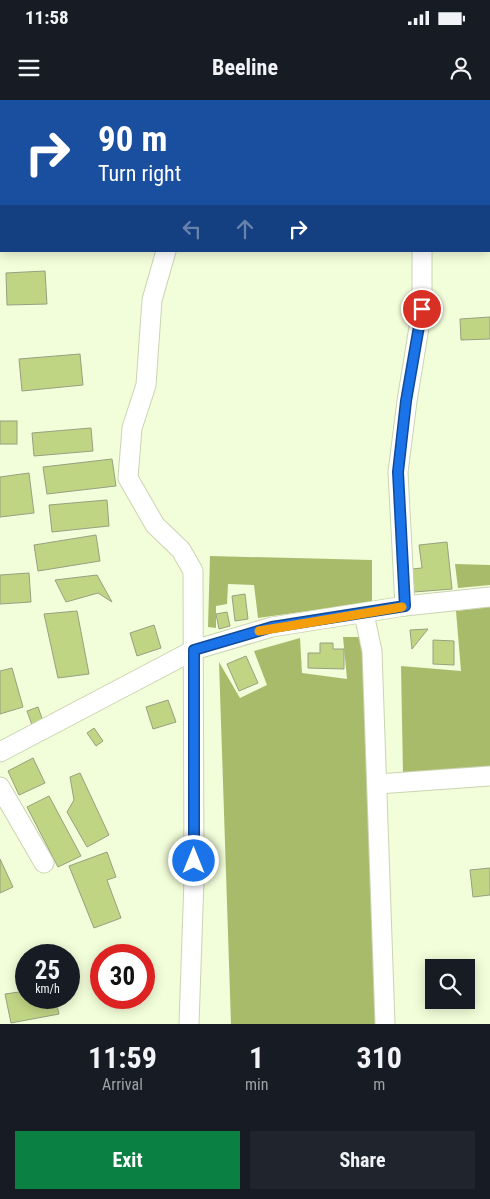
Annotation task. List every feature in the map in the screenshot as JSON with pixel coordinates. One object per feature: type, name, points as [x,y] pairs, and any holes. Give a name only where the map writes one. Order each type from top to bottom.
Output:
[{"type":"street","points":[[166,252],[152,300],[146,386],[132,428],[128,478],[155,525],[181,550],[193,571],[194,880],[189,1024]]},
{"type":"street","points":[[405,606],[398,472],[406,401],[422,309],[422,252]]},
{"type":"street","points":[[0,752],[194,650],[272,627],[364,614],[405,606],[490,597]]},
{"type":"street","points":[[364,614],[372,651],[385,1024]]},
{"type":"street","points":[[378,784],[490,776]]},
{"type":"street","points":[[0,787],[44,863]]},
{"type":"green space","points":[[210,556],[372,560],[372,602],[258,618],[254,585],[228,584],[227,604],[216,606],[216,628],[208,627]]},
{"type":"green space","points":[[455,564],[490,565],[490,585],[458,588]]},
{"type":"green space","points":[[490,607],[490,766],[403,774],[401,666],[461,671],[456,611]]},
{"type":"green space","points":[[343,637],[369,637],[376,1024],[231,1024],[219,662],[240,698],[267,685],[254,651],[300,638],[302,673],[347,679]]},
{"type":"building","points":[[45,271],[47,304],[7,305],[6,273]]},
{"type":"building","points":[[490,317],[490,339],[461,340],[460,319]]},
{"type":"building","points":[[80,354],[83,385],[22,391],[19,359]]},
{"type":"building","points":[[0,421],[17,421],[17,444],[0,444]]},
{"type":"building","points":[[91,428],[93,451],[34,456],[32,433]]},
{"type":"building","points":[[112,459],[116,486],[47,494],[43,467]]},
{"type":"building","points":[[29,473],[34,513],[0,517],[0,477]]},
{"type":"building","points":[[107,500],[109,526],[52,532],[49,505]]},
{"type":"building","points":[[96,535],[100,561],[38,571],[34,545]]},
{"type":"building","points":[[447,542],[452,589],[414,592],[412,569],[422,568],[419,545]]},
{"type":"building","points":[[29,573],[31,602],[0,604],[0,575]]},
{"type":"building","points":[[97,575],[112,602],[98,593],[66,602],[55,580]]},
{"type":"building","points":[[245,594],[248,619],[235,621],[232,596]]},
{"type":"building","points":[[77,611],[89,674],[58,678],[44,614]]},
{"type":"building","points":[[227,612],[230,626],[219,629],[216,614]]},
{"type":"building","points":[[154,625],[161,648],[137,656],[130,633]]},
{"type":"building","points":[[428,629],[412,649],[410,630]]},
{"type":"building","points":[[433,640],[454,641],[454,665],[433,664]]},
{"type":"building","points":[[320,643],[333,643],[333,649],[344,649],[344,669],[308,668],[308,653],[320,653]]},
{"type":"building","points":[[246,656],[258,683],[239,691],[227,664]]},
{"type":"building","points":[[12,668],[23,707],[0,714],[0,671]]},
{"type":"building","points":[[168,700],[176,722],[153,729],[146,707]]},
{"type":"building","points":[[38,707],[43,721],[32,725],[27,711]]},
{"type":"building","points":[[94,728],[103,741],[96,746],[87,733]]},
{"type":"building","points":[[33,758],[45,783],[19,795],[8,771]]},
{"type":"building","points":[[80,773],[109,835],[87,847],[67,812],[74,800],[70,777]]},
{"type":"building","points":[[49,796],[81,856],[58,867],[27,807]]},
{"type":"building","points":[[107,852],[116,877],[107,880],[121,918],[94,928],[69,866]]},
{"type":"building","points":[[0,859],[13,887],[0,893]]},
{"type":"building","points":[[490,868],[490,895],[473,897],[470,870]]},
{"type":"building","points":[[15,993],[15,1009],[58,1009],[59,1014],[11,1023],[5,994]]},
{"type":"slow traffic","points":[[259,631],[272,627],[402,607]]},
{"type":"route","points":[[194,861],[194,650],[272,627],[364,614],[405,606],[398,472],[406,401],[422,309]]}]
